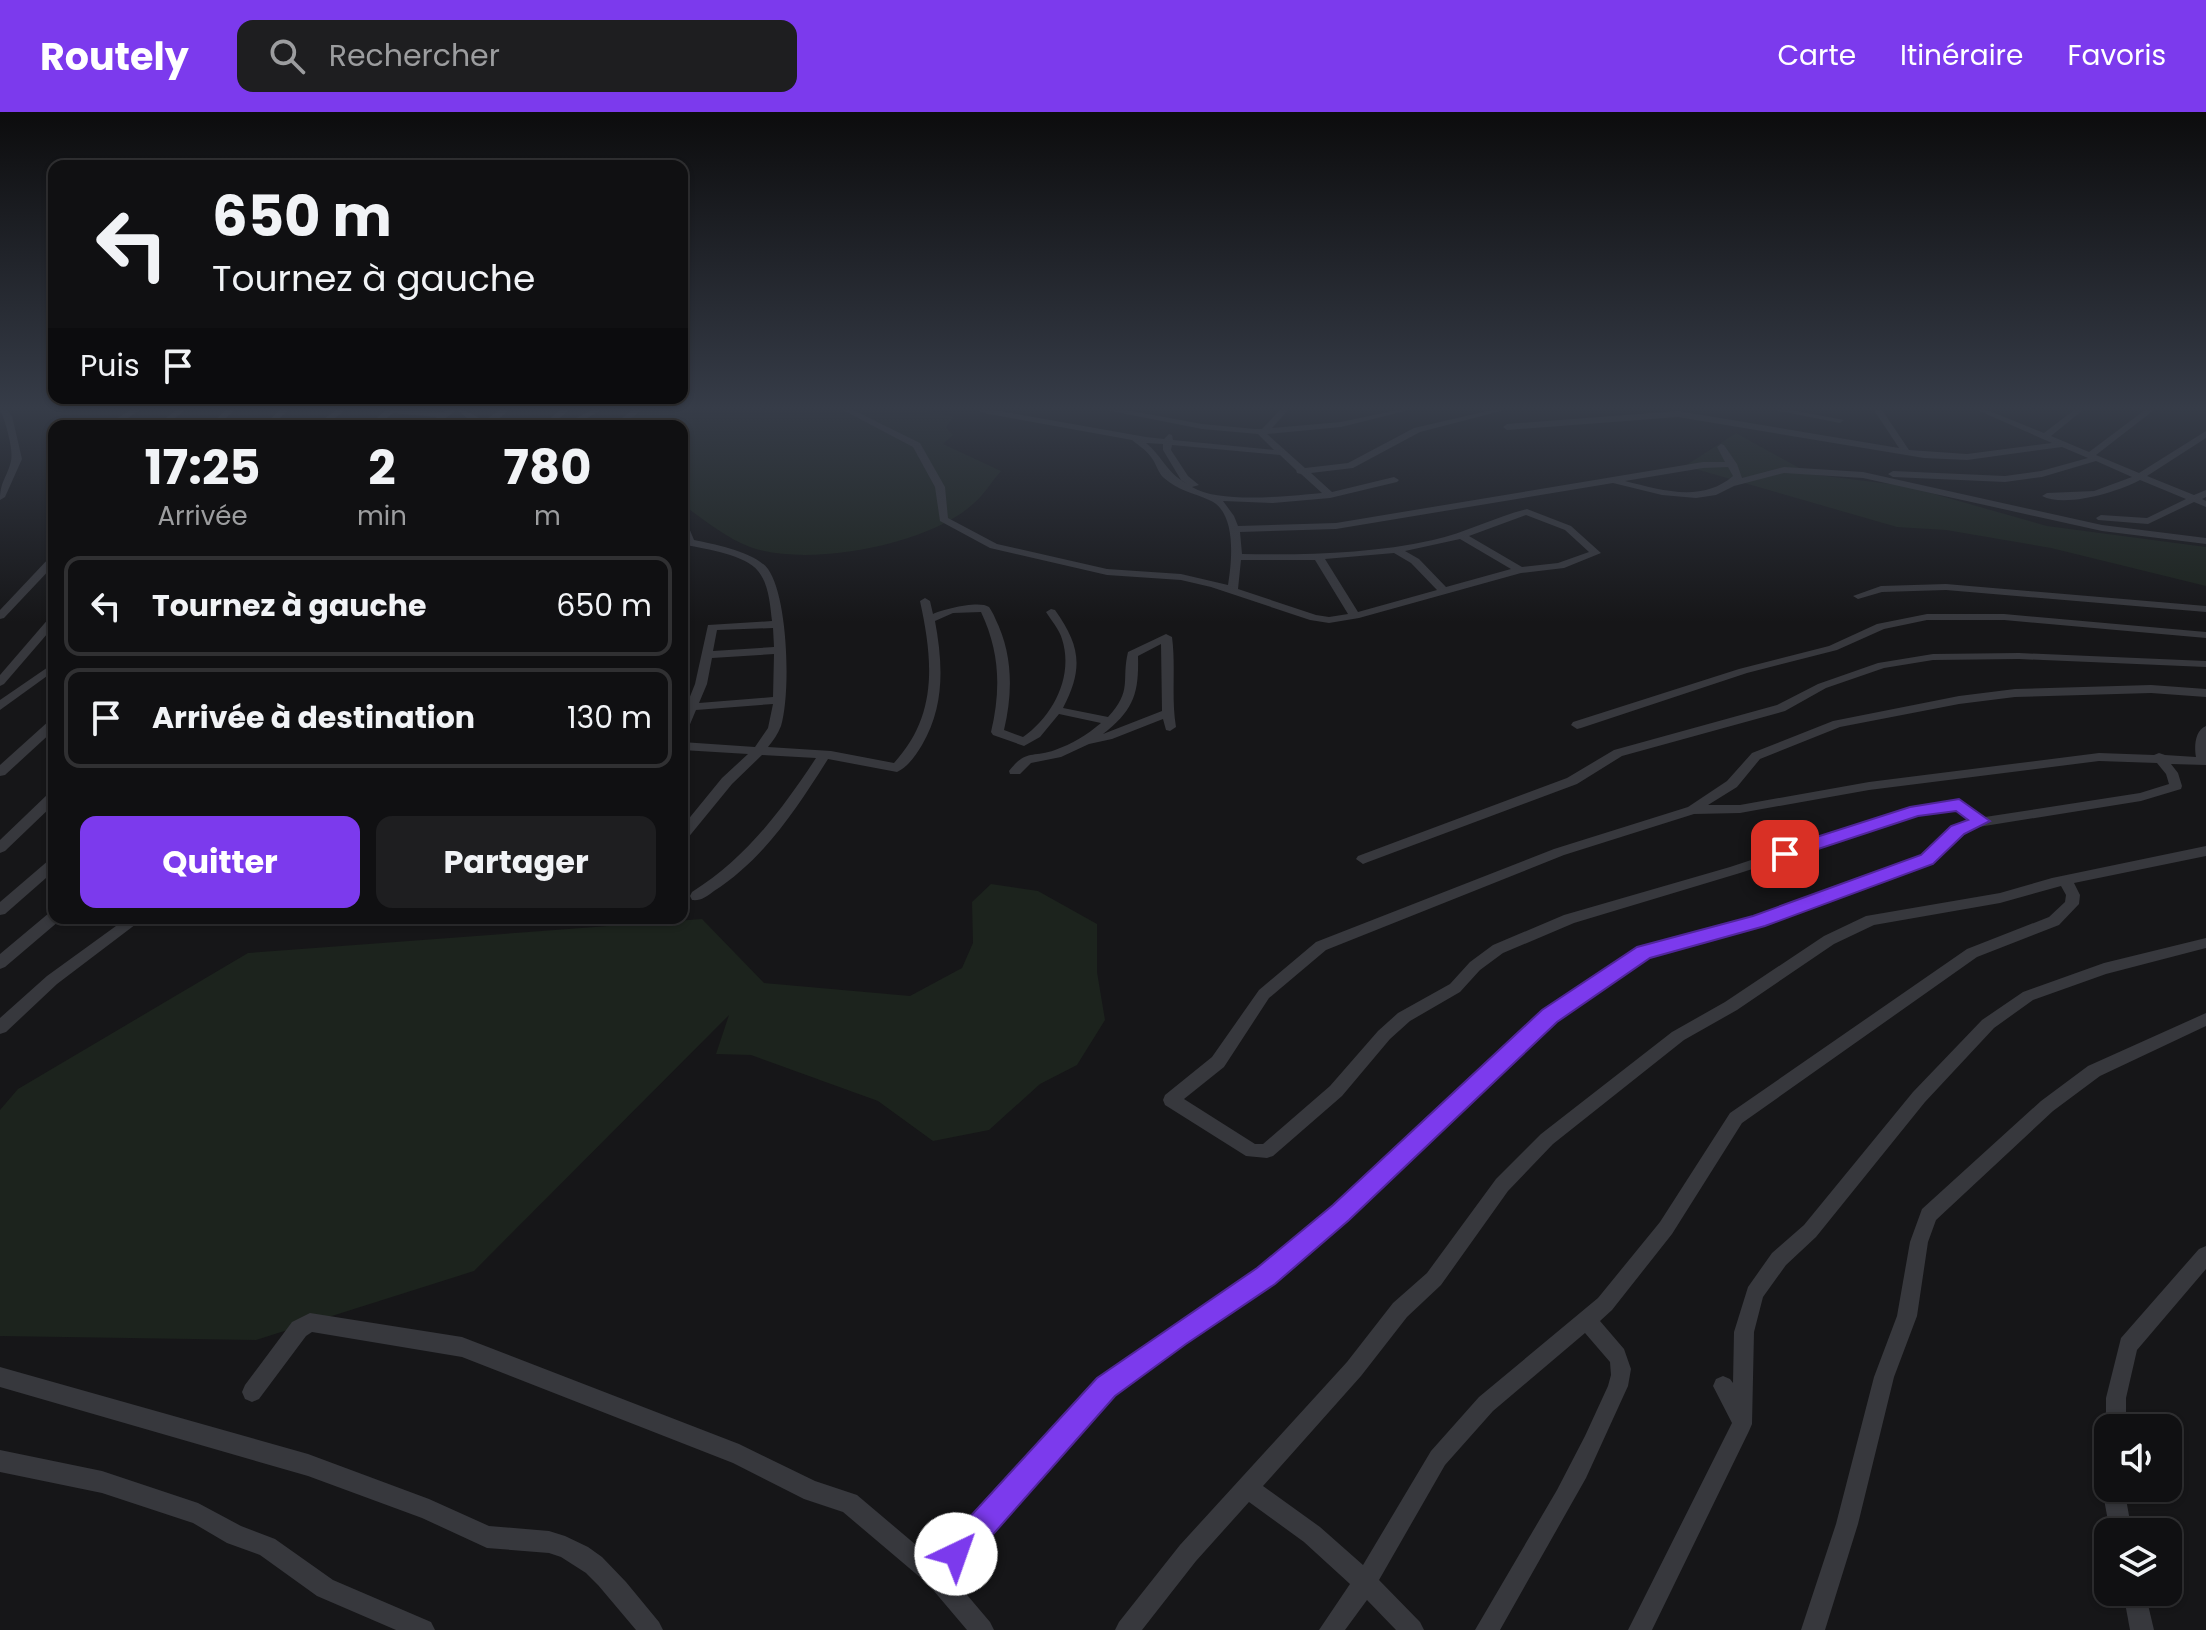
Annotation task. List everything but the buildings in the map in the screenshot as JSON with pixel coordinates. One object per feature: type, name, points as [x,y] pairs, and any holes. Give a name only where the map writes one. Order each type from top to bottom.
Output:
[{"type":"street","points":[[937,481],[943,519],[981,541],[1107,572],[1181,577],[1233,589],[1314,618],[1329,620],[1355,616],[1520,570],[1560,566],[1595,556],[1596,550],[1568,528],[1527,512],[1462,536],[1396,550],[1319,558],[1236,557]]},
{"type":"street","points":[[1174,481],[1193,493],[1214,498],[1273,500],[1330,495],[1390,481]]},
{"type":"street","points":[[1188,481],[1229,509],[1236,557],[1233,589]]},
{"type":"street","points":[[1312,481],[1330,495]]},
{"type":"street","points":[[1233,529],[1336,526],[1603,481]]},
{"type":"street","points":[[1596,482],[1613,481],[1645,492],[1672,495],[1695,494],[1741,481]]},
{"type":"street","points":[[1889,481],[2102,528],[2206,541]]},
{"type":"street","points":[[2047,496],[2096,495],[2112,492],[2131,481]]},
{"type":"street","points":[[2148,481],[2206,504]]},
{"type":"street","points":[[2101,518],[2148,521],[2206,493]]},
{"type":"street","points":[[1462,536],[1520,570]]},
{"type":"street","points":[[688,540],[690,543],[706,542],[723,553],[751,561],[763,571],[773,593],[780,650],[774,727],[688,829]]},
{"type":"street","points":[[1396,550],[1415,561],[1444,591]]},
{"type":"street","points":[[1319,558],[1355,616]]},
{"type":"street","points":[[0,616],[48,565]]},
{"type":"street","points":[[1858,596],[1881,589],[1946,587],[2206,609]]},
{"type":"street","points":[[688,746],[824,756],[895,769],[921,740],[934,702],[935,653],[925,601]]},
{"type":"street","points":[[930,619],[951,610],[985,609],[1001,645],[1001,674],[1006,701],[999,735],[1024,742],[1057,710],[1068,679],[1069,644],[1051,612]]},
{"type":"street","points":[[1577,725],[1743,671],[1833,648],[1881,626],[1927,617],[2004,617],[2206,635]]},
{"type":"street","points":[[777,700],[688,708],[708,655],[713,626],[778,624]]},
{"type":"street","points":[[0,682],[48,626]]},
{"type":"street","points":[[1015,771],[1027,759],[1039,760],[1090,740],[1109,737],[1118,730],[1168,720],[1170,655],[1166,637],[1132,654],[1131,691],[1090,740]]},
{"type":"street","points":[[708,655],[780,650]]},
{"type":"street","points":[[1363,859],[1572,781],[1618,753],[1781,708],[1822,686],[1882,665],[1933,657],[2019,656],[2206,664]]},
{"type":"street","points":[[0,706],[48,670]]},
{"type":"street","points":[[1693,810],[1732,784],[1756,756],[1837,724],[1959,700],[2015,693],[2151,689],[2206,693]]},
{"type":"street","points":[[1057,710],[1109,721]]},
{"type":"street","points":[[0,772],[48,728]]},
{"type":"street","points":[[1981,821],[1959,805],[1916,811],[1735,870],[1569,919],[1498,949],[1475,966],[1455,988],[1404,1017],[1336,1091],[1267,1151],[1252,1151],[1171,1100],[1218,1062],[1264,994],[1321,946],[1559,852],[1693,810],[1740,809],[1869,786],[2099,757],[2205,761],[2200,747],[2206,730]]},
{"type":"street","points":[[697,896],[741,866],[769,835],[824,756]]},
{"type":"street","points":[[936,1576],[1106,1387],[1277,1267],[1341,1213],[1550,1016],[1644,953],[1758,922],[1927,860],[1957,830],[1981,821],[2141,797],[2176,786],[2159,757]]},
{"type":"street","points":[[0,848],[48,802]]},
{"type":"street","points":[[1127,1630],[1171,1572],[1354,1369],[1400,1310],[1434,1279],[1502,1185],[1547,1139],[1678,1036],[1731,1006],[1829,940],[1871,920],[2000,898],[2206,851]]},
{"type":"street","points":[[0,910],[48,868]]},
{"type":"street","points":[[1331,1630],[1366,1581],[1438,1458],[1486,1404],[1605,1304],[1666,1228],[1736,1118],[1972,953],[2054,921],[2072,904],[2073,895],[2066,881]]},
{"type":"street","points":[[0,963],[48,922]]},
{"type":"street","points":[[0,1028],[52,980],[129,924]]},
{"type":"street","points":[[1640,1630],[1742,1424],[1744,1332],[1755,1293],[1779,1259],[1810,1231],[1919,1097],[1988,1024],[2028,996],[2104,969],[2206,943]]},
{"type":"street","points":[[1813,1630],[1847,1524],[1884,1377],[1907,1316],[1919,1242],[1928,1215],[2047,1106],[2094,1071],[2206,1019]]},
{"type":"street","points":[[2116,1414],[2116,1398],[2128,1345],[2206,1255]]},
{"type":"street","points":[[1487,1630],[1566,1497],[1592,1447],[1620,1380],[1622,1367],[1617,1354],[1586,1321]]},
{"type":"street","points":[[252,1392],[299,1329],[310,1322],[462,1347],[739,1455],[812,1491],[849,1503],[936,1576],[982,1630]]},
{"type":"street","points":[[0,1377],[83,1403],[188,1427],[377,1487],[428,1507],[487,1537],[501,1541],[548,1542],[569,1548],[588,1558],[651,1630]]},
{"type":"street","points":[[1723,1386],[1741,1416],[1742,1424]]},
{"type":"street","points":[[0,1461],[102,1482],[198,1514],[235,1535],[267,1547],[325,1588],[423,1630]]},
{"type":"street","points":[[1246,1488],[1274,1504],[1366,1581],[1412,1630]]},
{"type":"street","points":[[2137,1606],[2142,1630]]},
{"type":"shaded area","points":[[688,481],[993,481],[973,504],[953,518],[927,531],[866,549],[802,555],[774,553],[750,547],[688,508]]},
{"type":"shaded area","points":[[1737,481],[1865,481],[1906,486],[2047,526],[2206,547],[2206,586],[2051,548],[1946,530],[1897,527]]},
{"type":"shaded area","points":[[991,884],[1038,891],[1097,924],[1097,972],[1105,1020],[1077,1065],[1040,1084],[989,1130],[933,1141],[878,1101],[751,1055],[716,1054],[729,1015],[474,1271],[256,1340],[0,1336],[0,1110],[18,1089],[248,953],[635,924],[688,924],[688,920],[702,919],[764,983],[910,996],[962,968],[973,943],[972,902]]},
{"type":"route","points":[[956,1554],[1106,1387],[1266,1276],[1341,1213],[1493,1065],[1550,1016],[1644,953],[1758,922],[1927,860],[1957,830],[1981,821],[1959,805],[1916,811],[1785,854]]}]
